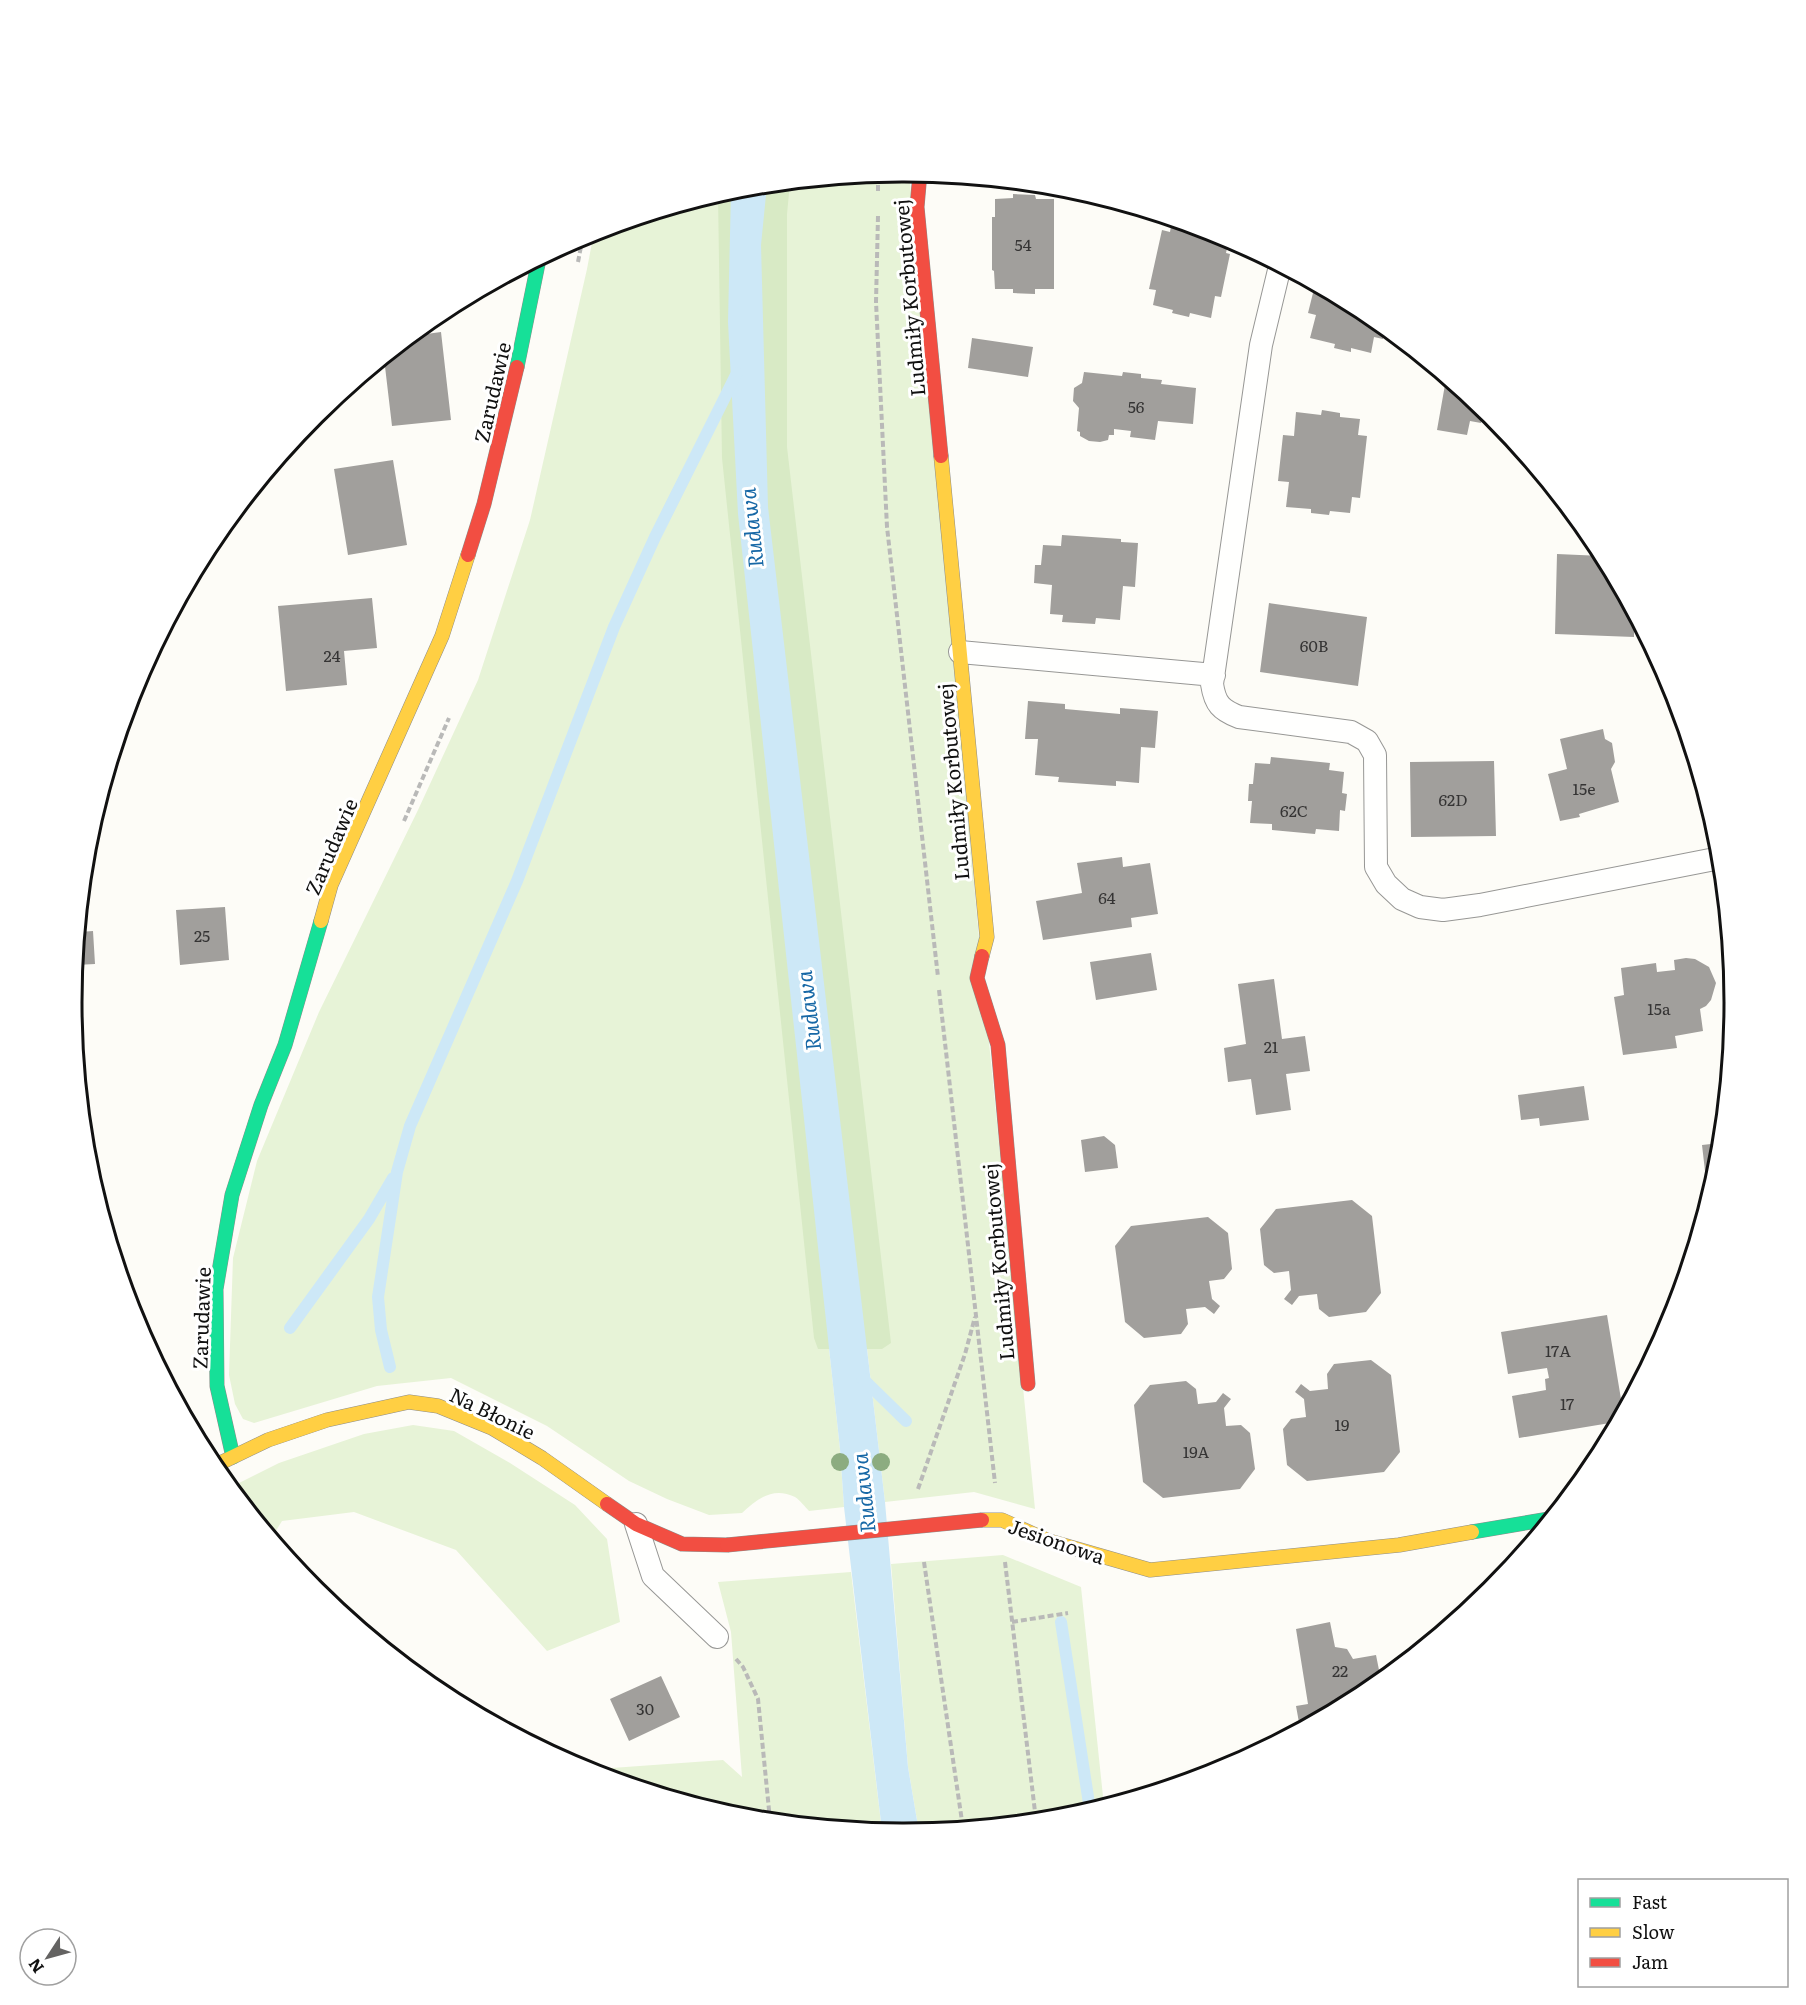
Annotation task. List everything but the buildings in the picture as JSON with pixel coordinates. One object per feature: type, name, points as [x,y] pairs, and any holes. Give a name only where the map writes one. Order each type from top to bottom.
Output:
[{"type":"street","name":"Ludmiły Korbutowej","points":[[919,183],[917,207],[987,937],[977,978],[998,1045],[1028,1384]]},
{"type":"street","name":"Zarudawie","points":[[233,1457],[217,1386],[216,1289],[232,1195],[261,1105],[285,1045],[331,885],[442,636],[484,504],[518,363],[537,269]]},
{"type":"street","name":"Na Błonie","points":[[223,1462],[268,1440],[338,1417],[409,1402],[438,1406],[492,1428],[542,1458],[636,1524]]},
{"type":"street","name":"Jesionowa","points":[[636,1524],[682,1544],[727,1545],[982,1520],[1002,1520],[1049,1541],[1150,1570],[1400,1545],[1538,1521]]},
{"type":"lane","points":[[1278,273],[1261,345],[1212,684],[1214,697],[1224,711],[1239,717],[1351,732],[1366,741],[1375,755],[1376,867],[1386,884],[1402,899],[1420,907],[1443,910],[1480,905],[1711,860]]},
{"type":"lane","points":[[960,652],[1214,675]]},
{"type":"lane","points":[[636,1524],[653,1576],[717,1637]]},
{"type":"path","points":[[878,183],[878,197]]},
{"type":"path","points":[[878,209],[876,302],[887,527],[992,1467]]},
{"type":"path","points":[[919,1499],[918,1488],[965,1354],[976,1313]]},
{"type":"path","points":[[1002,1520],[1035,1812]]},
{"type":"path","points":[[923,1556],[962,1821]]},
{"type":"path","points":[[1012,1622],[1068,1613]]},
{"type":"path","points":[[743,1667],[758,1699],[769,1811]]},
{"type":"green space","points":[[910,182],[983,981],[1035,1509],[974,1492],[885,1502],[768,507],[767,194],[849,184]]},
{"type":"green space","points":[[789,190],[787,214],[787,447],[891,1343],[882,1349],[818,1349],[814,1338],[722,458],[718,204]]},
{"type":"green space","points":[[731,201],[738,514],[840,1449],[844,1507],[809,1511],[795,1497],[780,1493],[760,1499],[742,1513],[709,1515],[629,1481],[547,1426],[451,1378],[377,1386],[254,1423],[243,1419],[235,1404],[229,1375],[233,1258],[257,1161],[319,1012],[418,810],[478,680],[530,520],[592,243],[691,210]]},
{"type":"green space","points":[[413,1425],[454,1431],[510,1463],[575,1505],[607,1539],[620,1622],[547,1651],[456,1550],[354,1512],[282,1521],[276,1531],[239,1483],[279,1463],[364,1434]]},
{"type":"green space","points":[[1003,1555],[1081,1587],[1103,1798],[1010,1816],[917,1822],[908,1767],[891,1564]]},
{"type":"green space","points":[[851,1572],[881,1822],[796,1816],[743,1807],[691,1795],[609,1768],[723,1760],[742,1777],[731,1632],[718,1582]]},
{"type":"water","name":"Rudawa","points":[[766,194],[761,245],[768,507],[885,1502],[908,1767],[917,1822],[881,1822],[844,1507],[840,1449],[738,514],[728,322],[731,201]]},
{"type":"waterway","points":[[390,1367],[381,1330],[378,1297],[397,1172],[410,1126],[517,881],[614,627],[655,537],[737,373]]},
{"type":"waterway","points":[[290,1328],[369,1219],[393,1178]]},
{"type":"waterway","points":[[862,1378],[906,1421]]},
{"type":"waterway","points":[[1061,1622],[1089,1801]]},
{"type":"traffic: fast","points":[[517,367],[537,269]]},
{"type":"traffic: fast","points":[[233,1457],[217,1386],[216,1289],[232,1195],[261,1105],[285,1045],[321,921]]},
{"type":"traffic: fast","points":[[1472,1532],[1538,1521]]},
{"type":"traffic: slow","points":[[941,456],[987,937],[982,956]]},
{"type":"traffic: slow","points":[[321,921],[331,885],[442,636],[468,555]]},
{"type":"traffic: slow","points":[[223,1461],[268,1440],[327,1420],[409,1402],[438,1406],[492,1428],[542,1458],[607,1504]]},
{"type":"traffic: slow","points":[[982,1520],[1002,1520],[1049,1541],[1150,1570],[1399,1545],[1472,1532]]},
{"type":"traffic: jam","points":[[919,183],[917,207],[941,456]]},
{"type":"traffic: jam","points":[[468,555],[484,504],[517,367]]},
{"type":"traffic: jam","points":[[982,956],[977,978],[998,1045],[1028,1384]]},
{"type":"traffic: jam","points":[[607,1504],[636,1524],[682,1544],[727,1545]]},
{"type":"traffic: jam","points":[[727,1545],[982,1520]]}]
